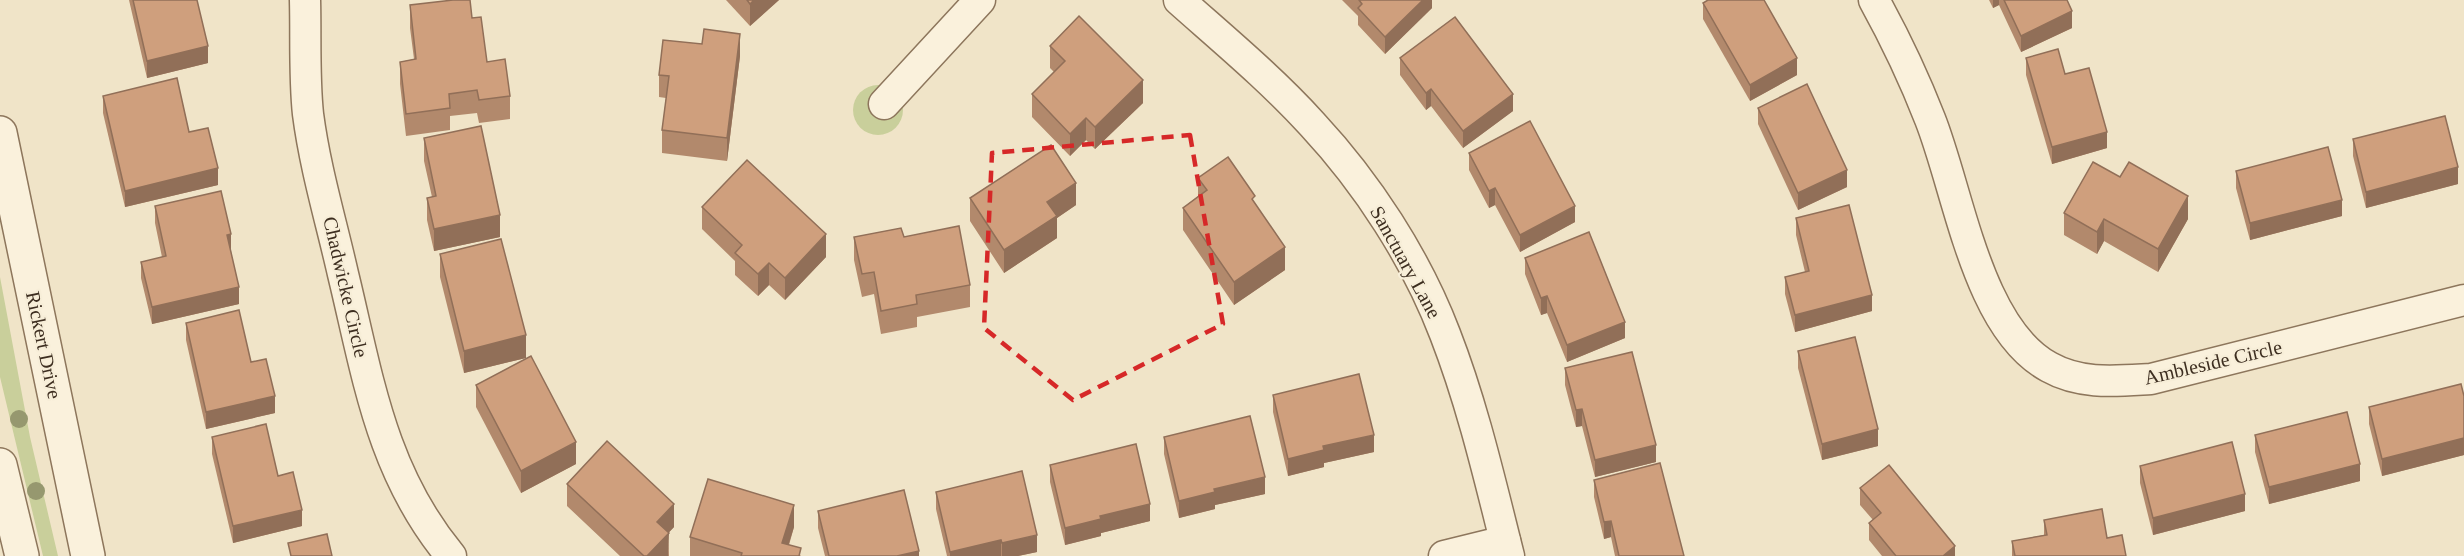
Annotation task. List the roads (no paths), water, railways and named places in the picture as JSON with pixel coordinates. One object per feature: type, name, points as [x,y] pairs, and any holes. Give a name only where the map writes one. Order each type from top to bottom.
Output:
[{"type":"street","name":"Chadwicke Circle","points":[[305,0],[308,113],[320,175],[381,432],[400,478],[415,506],[451,556]]},
{"type":"street","points":[[885,105],[980,0]]},
{"type":"street","name":"Sanctuary Lane","points":[[1179,0],[1270,80],[1313,125],[1360,183],[1404,250],[1444,331],[1469,401],[1507,549]]},
{"type":"street","name":"Ambleside Circle","points":[[1874,0],[1894,37],[1930,119],[1980,274],[2001,322],[2024,349],[2049,368],[2082,380],[2110,382],[2151,379],[2464,300]]},
{"type":"street","name":"Rickert Drive","points":[[0,134],[88,556]]},
{"type":"street","points":[[0,465],[22,556]]},
{"type":"street","points":[[1444,556],[1507,549]]}]
